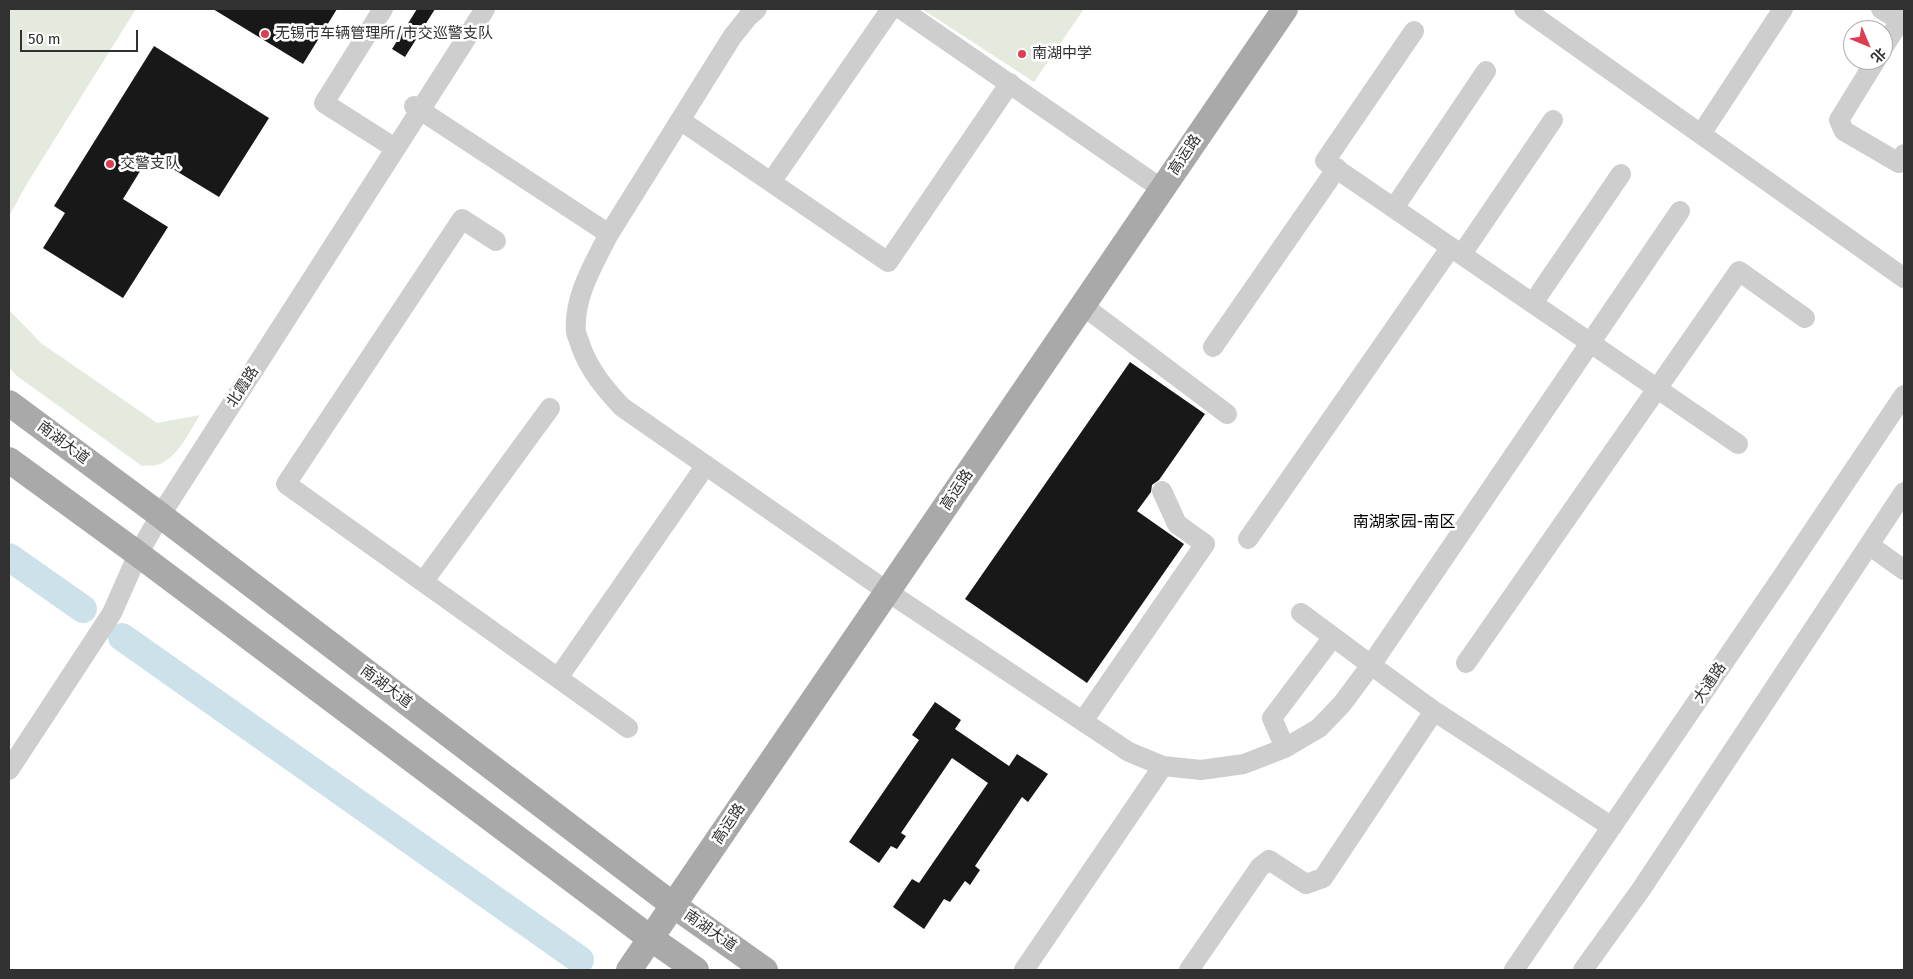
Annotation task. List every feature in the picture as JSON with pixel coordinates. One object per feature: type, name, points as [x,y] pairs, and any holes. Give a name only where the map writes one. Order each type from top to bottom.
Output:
[{"type":"main road","name":"高运路","points":[[622,970],[671,903],[1082,305],[1277,9]]},
{"type":"main road","name":"高运路","points":[[886,590],[1160,187],[1285,9]]},
{"type":"main road","name":"南湖大道","points":[[9,395],[19,410],[671,903],[765,970]]},
{"type":"main road","points":[[9,460],[136,552],[696,970]]},
{"type":"main road","name":"高运路","points":[[628,970],[648,936]]},
{"type":"street","points":[[383,9],[324,103],[390,145]]},
{"type":"street","name":"北霞路","points":[[9,760],[106,611],[158,514],[390,145],[418,108],[476,9]]},
{"type":"street","name":"北霞路","points":[[158,514],[418,108],[485,9]]},
{"type":"street","points":[[757,9],[732,37],[609,234],[589,274],[579,304],[576,333],[586,360],[603,387],[622,407],[886,590],[1082,721],[1129,752],[1163,766],[1201,770],[1244,764],[1285,748],[1319,728],[1342,704],[1371,665],[1680,211]]},
{"type":"street","points":[[771,182],[891,9]]},
{"type":"street","points":[[901,9],[1160,187]]},
{"type":"street","points":[[1524,9],[1904,265]]},
{"type":"street","points":[[1542,9],[1904,278]]},
{"type":"street","points":[[1704,130],[1783,9]]},
{"type":"street","points":[[1881,9],[1902,22],[1893,34]]},
{"type":"street","points":[[1414,31],[1326,160],[1738,444]]},
{"type":"street","points":[[1394,208],[1486,70]]},
{"type":"street","points":[[1870,70],[1839,120],[1844,132],[1899,163],[1904,154]]},
{"type":"street","points":[[680,120],[888,262],[1010,83]]},
{"type":"street","points":[[418,108],[609,234]]},
{"type":"street","points":[[1248,540],[1553,120]]},
{"type":"street","points":[[1213,347],[1337,168]]},
{"type":"street","points":[[1533,303],[1621,174]]},
{"type":"street","points":[[496,241],[462,219],[286,484],[628,728]]},
{"type":"street","points":[[1466,663],[1739,271],[1805,318]]},
{"type":"street","points":[[1082,305],[1227,414]]},
{"type":"street","name":"大通路","points":[[1514,970],[1904,395]]},
{"type":"street","points":[[424,582],[550,408]]},
{"type":"street","points":[[558,678],[706,465]]},
{"type":"street","points":[[1082,721],[1205,544],[1177,524],[1162,491]]},
{"type":"street","points":[[1583,970],[1642,888],[1904,492]]},
{"type":"street","points":[[1869,545],[1904,570]]},
{"type":"street","name":"北霞路","points":[[9,770],[112,613],[136,552]]},
{"type":"street","points":[[1301,613],[1434,710],[1612,828]]},
{"type":"street","points":[[1285,748],[1272,718],[1333,636]]},
{"type":"street","points":[[1189,970],[1260,867],[1270,860],[1306,884],[1323,878],[1434,710]]},
{"type":"street","points":[[1024,970],[1163,766]]},
{"type":"shaded area","points":[[9,9],[136,9],[28,182],[9,216]]},
{"type":"shaded area","name":"南湖中学","points":[[922,9],[1084,9],[1034,82]]},
{"type":"shaded area","points":[[9,310],[41,343],[157,423],[200,415],[177,451],[164,462],[157,465],[142,466],[17,376],[9,368]]},
{"type":"building","points":[[213,9],[337,9],[303,64]]},
{"type":"building","points":[[417,9],[435,9],[405,57],[392,49]]},
{"type":"building","points":[[154,46],[269,118],[219,197],[150,155],[123,199],[168,227],[123,298],[43,248],[65,213],[54,206]]},
{"type":"building","points":[[1130,362],[1205,414],[1159,480],[1152,485],[1151,492],[1137,511],[1184,544],[1087,683],[965,599]]},
{"type":"building","points":[[935,702],[961,720],[955,729],[1009,766],[1017,754],[1048,774],[1028,802],[1022,797],[975,866],[980,870],[970,885],[965,881],[950,902],[944,899],[924,929],[893,907],[912,879],[919,883],[988,783],[952,758],[901,833],[906,836],[897,849],[891,846],[879,863],[849,842],[919,740],[912,735]]},
{"type":"waterway","points":[[9,557],[83,609]]},
{"type":"waterway","points":[[122,637],[580,960]]},
{"type":"place","name":"无锡市车辆管理所/市交巡警支队","points":[[265,34]]},
{"type":"place","name":"南湖中学","points":[[1022,54]]},
{"type":"place","name":"交警支队","points":[[110,164]]},
{"type":"district","name":"南湖家园-南区","points":[[1404,523]]}]
